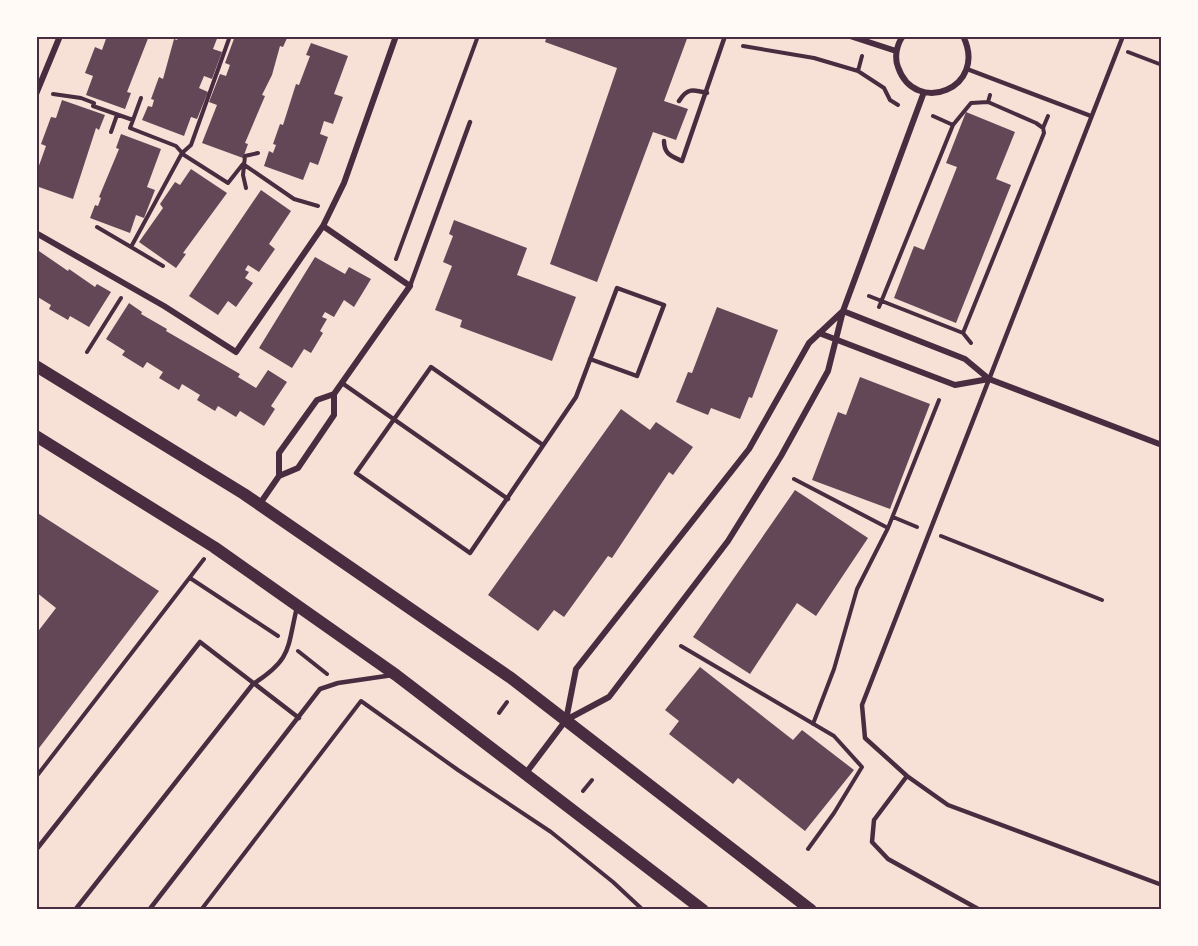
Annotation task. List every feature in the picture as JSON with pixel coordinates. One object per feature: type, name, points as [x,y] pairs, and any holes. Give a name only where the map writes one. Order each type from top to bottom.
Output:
[{"type":"main road","points":[[36,366],[259,505],[511,678],[811,910]]},
{"type":"main road","points":[[36,436],[214,547],[396,675],[703,910]]},
{"type":"street","points":[[36,94],[60,36]]},
{"type":"street","points":[[36,233],[164,306],[236,352],[323,226],[344,183],[396,36]]},
{"type":"street","points":[[850,36],[896,51]]},
{"type":"street","points":[[903,36],[896,51],[901,75],[909,85],[924,92],[943,92],[953,87],[967,69],[969,57],[963,36]]},
{"type":"street","points":[[526,773],[566,720],[609,697],[728,541],[781,456],[828,371],[843,311],[924,92]]},
{"type":"street","points":[[279,476],[279,453],[317,400],[334,394],[410,286],[323,226]]},
{"type":"street","points":[[566,720],[576,669],[749,449],[809,343],[843,311]]},
{"type":"street","points":[[843,311],[965,359],[989,379],[1162,445]]},
{"type":"street","points":[[819,333],[955,386],[989,379]]},
{"type":"street","points":[[259,505],[279,476],[298,468],[334,415],[334,394]]},
{"type":"lane","points":[[664,141],[664,148],[669,156],[682,160],[725,36]]},
{"type":"lane","points":[[1123,36],[862,705],[865,738],[907,776],[948,805],[1162,885]]},
{"type":"lane","points":[[967,69],[1092,116]]},
{"type":"lane","points":[[679,101],[685,92],[693,89],[706,93]]},
{"type":"lane","points":[[410,286],[470,122]]},
{"type":"lane","points":[[543,445],[431,367],[356,473],[470,553],[576,397],[590,359],[617,288],[664,305],[637,376],[590,359]]},
{"type":"lane","points":[[342,383],[508,499]]},
{"type":"lane","points":[[75,910],[253,684],[276,669],[284,659],[297,606]]},
{"type":"lane","points":[[36,850],[200,642],[299,718]]},
{"type":"lane","points":[[149,910],[320,689],[338,683],[396,675]]},
{"type":"lane","points":[[907,776],[874,820],[872,842],[888,859],[980,910]]},
{"type":"path","points":[[131,247],[182,153],[191,145],[230,36]]},
{"type":"path","points":[[396,259],[478,36]]},
{"type":"path","points":[[743,46],[814,58],[858,71],[884,88],[890,100],[897,105]]},
{"type":"path","points":[[858,71],[862,56]]},
{"type":"path","points":[[53,94],[81,98],[94,103],[93,106],[133,120]]},
{"type":"path","points":[[988,102],[990,95]]},
{"type":"path","points":[[141,98],[130,128],[176,146],[182,153],[228,183],[243,164]]},
{"type":"path","points":[[880,304],[953,124],[971,103],[988,102],[1043,128]]},
{"type":"path","points":[[111,132],[117,114]]},
{"type":"path","points":[[933,116],[953,124]]},
{"type":"path","points":[[963,333],[1044,133],[1043,128],[1048,116]]},
{"type":"path","points":[[246,188],[243,164],[245,156],[258,153]]},
{"type":"path","points":[[243,164],[294,199],[318,206]]},
{"type":"path","points":[[97,227],[163,266]]},
{"type":"path","points":[[868,297],[880,304],[963,333],[971,343]]},
{"type":"path","points":[[87,352],[121,298]]},
{"type":"path","points":[[813,724],[834,669],[857,589],[893,517],[939,400]]},
{"type":"path","points":[[794,479],[888,528]]},
{"type":"path","points":[[893,517],[1102,600]]},
{"type":"path","points":[[36,777],[214,547]]},
{"type":"path","points":[[681,646],[834,736],[862,766],[834,813],[808,849]]},
{"type":"path","points":[[201,910],[361,701],[458,771],[550,832],[613,882],[643,910]]},
{"type":"path","points":[[499,713],[507,702]]},
{"type":"path","points":[[584,791],[592,780]]},
{"type":"building","points":[[107,36],[149,36],[127,92],[131,93],[125,109],[86,95],[93,76],[85,73],[95,47],[102,50]]},
{"type":"building","points":[[179,36],[218,36],[213,49],[222,52],[212,79],[204,76],[199,88],[208,92],[197,119],[191,117],[184,136],[142,120],[148,106],[152,107],[154,100],[151,99],[159,77],[163,79],[174,39],[177,40]]},
{"type":"building","points":[[235,36],[288,36],[283,47],[280,46],[272,75],[262,95],[265,96],[245,143],[248,144],[243,158],[202,143],[217,105],[209,102],[220,74],[226,76],[230,65],[225,63]]},
{"type":"building","points":[[547,36],[688,36],[664,101],[688,109],[676,140],[653,132],[597,282],[550,264],[617,68],[545,42]]},
{"type":"building","points":[[311,43],[348,56],[334,94],[343,97],[333,124],[324,121],[320,134],[328,137],[318,165],[310,162],[303,180],[264,166],[269,151],[273,153],[276,145],[273,144],[280,124],[283,125],[296,84],[299,85],[310,56],[306,55]]},
{"type":"building","points":[[62,100],[105,115],[99,130],[96,128],[73,199],[36,186],[36,174],[46,146],[41,144],[51,117],[56,118]]},
{"type":"building","points":[[966,112],[1015,132],[996,179],[1011,185],[956,323],[894,298],[914,246],[924,250],[957,167],[946,163]]},
{"type":"building","points":[[121,134],[161,149],[147,187],[155,190],[144,218],[136,215],[130,233],[90,218],[95,205],[98,206],[101,198],[99,197],[119,149],[116,148]]},
{"type":"building","points":[[191,169],[227,193],[183,253],[186,254],[176,268],[139,242],[163,208],[160,204],[175,182],[180,185]]},
{"type":"building","points":[[261,190],[291,211],[269,244],[275,249],[259,272],[248,265],[245,270],[249,272],[245,278],[253,283],[236,307],[228,301],[218,315],[189,296]]},
{"type":"building","points":[[454,220],[527,248],[517,275],[576,297],[552,361],[460,327],[462,320],[435,310],[452,266],[443,262],[453,236],[449,234]]},
{"type":"building","points":[[36,249],[95,287],[97,284],[111,292],[89,327],[70,316],[68,320],[49,309],[51,305],[36,296]]},
{"type":"building","points":[[315,257],[345,274],[349,267],[371,279],[354,307],[344,300],[334,317],[325,312],[322,317],[327,319],[320,331],[323,333],[311,353],[304,349],[292,368],[259,348]]},
{"type":"building","points":[[129,303],[142,312],[141,314],[167,329],[166,331],[240,374],[238,377],[256,388],[268,370],[287,382],[271,406],[275,409],[264,426],[240,411],[236,417],[218,406],[215,411],[197,400],[200,395],[182,384],[179,390],[159,378],[163,372],[147,362],[143,368],[122,355],[125,351],[106,339]]},
{"type":"building","points":[[717,307],[778,330],[752,398],[749,397],[740,419],[711,408],[708,415],[676,402],[688,372],[692,373]]},
{"type":"building","points":[[860,377],[930,404],[890,509],[812,480],[838,412],[846,415]]},
{"type":"building","points":[[621,409],[650,430],[656,422],[693,447],[673,475],[669,472],[612,558],[608,556],[564,617],[554,610],[538,631],[488,595]]},
{"type":"building","points":[[795,490],[868,538],[816,616],[797,603],[750,674],[693,637]]},
{"type":"building","points":[[36,512],[159,591],[36,752],[36,634],[56,608],[36,592]]},
{"type":"building","points":[[700,667],[793,740],[802,730],[854,770],[805,831],[738,778],[733,784],[669,734],[679,721],[665,710]]}]
